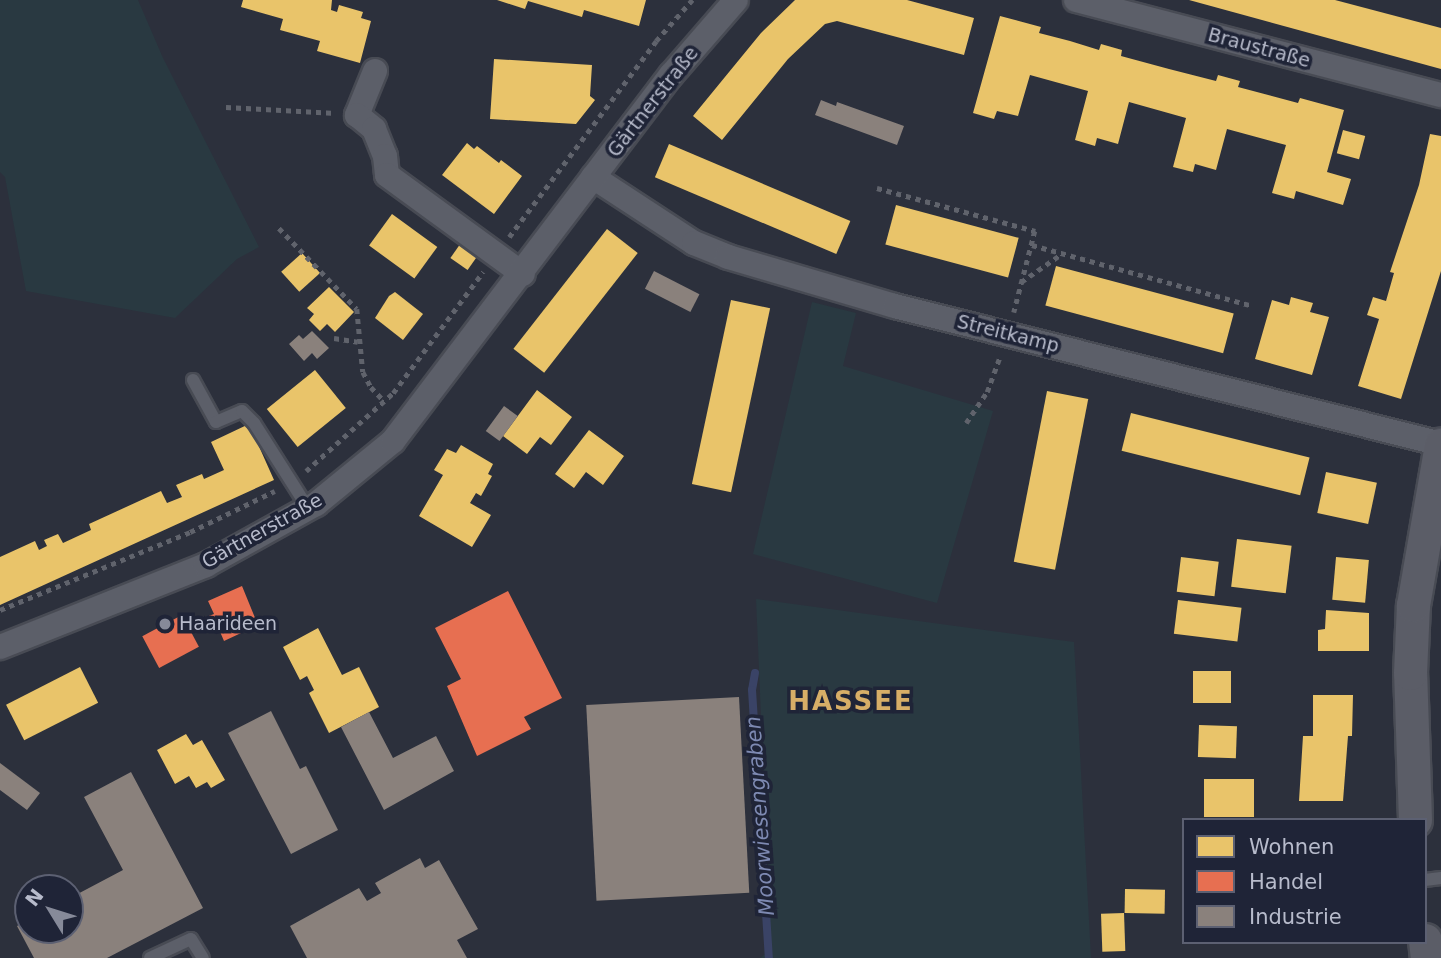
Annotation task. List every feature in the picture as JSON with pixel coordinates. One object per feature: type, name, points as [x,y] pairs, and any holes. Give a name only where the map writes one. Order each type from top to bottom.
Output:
[{"type":"street","name":"Gärtnerstraße","points":[[0,647],[206,565],[308,508],[404,431],[671,75],[736,0]]},
{"type":"street","name":"Braustraße","points":[[1076,0],[1441,95]]},
{"type":"street","points":[[375,71],[358,115],[374,130],[384,156],[387,175],[523,274]]},
{"type":"street","name":"Streitkamp","points":[[593,177],[682,236],[728,257],[895,306],[1009,333],[1439,463]]},
{"type":"street","points":[[1415,818],[1410,673],[1413,605],[1439,463]]},
{"type":"lane","points":[[193,380],[216,422],[242,411],[254,423],[308,508]]},
{"type":"lane","points":[[150,958],[191,939],[204,958]]},
{"type":"path","points":[[0,610],[190,532],[292,482],[384,401],[656,41],[692,0]]},
{"type":"path","points":[[226,107],[358,115]]},
{"type":"path","points":[[877,188],[1035,231],[1009,333],[987,392],[966,423]]},
{"type":"path","points":[[279,228],[357,309],[360,318],[358,342],[363,372],[371,387],[384,401]]},
{"type":"path","points":[[1032,245],[1253,306]]},
{"type":"path","points":[[1021,282],[1061,255]]},
{"type":"path","points":[[334,338],[358,342]]},
{"type":"shaded area","points":[[0,0],[138,0],[163,58],[259,247],[237,259],[175,318],[26,291],[5,177],[0,172]]},
{"type":"shaded area","points":[[812,302],[856,313],[843,366],[993,411],[937,603],[753,554]]},
{"type":"shaded area","points":[[756,599],[1074,642],[1091,958],[760,958],[771,950]]},
{"type":"building: Wohnen","points":[[243,0],[332,0],[331,10],[337,12],[339,5],[363,12],[361,18],[371,21],[360,63],[317,51],[320,41],[280,30],[283,19],[241,7]]},
{"type":"building: Wohnen","points":[[497,0],[646,0],[639,26],[584,10],[582,17],[528,1],[525,9]]},
{"type":"building: Wohnen","points":[[795,0],[907,0],[974,18],[964,55],[837,21],[825,24],[788,59],[722,140],[693,116],[761,33]]},
{"type":"building: Wohnen","points":[[1189,0],[1335,0],[1441,28],[1441,69]]},
{"type":"building: Wohnen","points":[[1000,16],[1041,27],[1039,33],[1099,50],[1101,44],[1122,50],[1121,56],[1216,81],[1218,75],[1240,81],[1238,87],[1298,103],[1300,98],[1344,110],[1327,172],[1351,179],[1343,205],[1296,191],[1294,199],[1272,193],[1286,145],[1227,129],[1216,170],[1195,164],[1193,172],[1173,167],[1186,118],[1129,102],[1118,144],[1097,138],[1095,146],[1075,140],[1088,91],[1030,75],[1018,116],[997,111],[994,119],[973,113]]},
{"type":"building: Wohnen","points":[[494,59],[592,65],[590,96],[595,100],[576,124],[490,119]]},
{"type":"building: Wohnen","points":[[1343,130],[1365,136],[1359,159],[1337,153]]},
{"type":"building: Wohnen","points":[[1430,134],[1441,136],[1441,271],[1401,399],[1358,386],[1379,319],[1367,315],[1373,297],[1386,301],[1394,273],[1390,272],[1419,185]]},
{"type":"building: Wohnen","points":[[467,143],[474,149],[477,146],[499,163],[501,160],[522,176],[494,214],[442,175]]},
{"type":"building: Wohnen","points":[[669,144],[850,221],[836,254],[655,177]]},
{"type":"building: Wohnen","points":[[896,205],[1019,238],[1008,277],[885,245]]},
{"type":"building: Wohnen","points":[[392,214],[437,247],[414,278],[369,246]]},
{"type":"building: Wohnen","points":[[607,229],[638,253],[544,373],[513,349]]},
{"type":"building: Wohnen","points":[[463,240],[480,252],[468,270],[450,258]]},
{"type":"building: Wohnen","points":[[302,253],[320,273],[299,292],[281,272]]},
{"type":"building: Wohnen","points":[[1056,266],[1234,314],[1223,353],[1045,306]]},
{"type":"building: Wohnen","points":[[329,287],[354,312],[335,332],[327,324],[320,331],[309,320],[314,314],[307,308]]},
{"type":"building: Wohnen","points":[[395,292],[423,314],[403,340],[375,318],[389,296]]},
{"type":"building: Wohnen","points":[[1291,297],[1313,303],[1310,312],[1329,317],[1312,375],[1255,359],[1272,300],[1289,305]]},
{"type":"building: Wohnen","points":[[731,300],[770,308],[731,492],[692,484]]},
{"type":"building: Wohnen","points":[[315,370],[346,408],[298,447],[267,409]]},
{"type":"building: Wohnen","points":[[537,390],[572,417],[551,445],[540,437],[527,454],[503,436]]},
{"type":"building: Wohnen","points":[[1047,391],[1088,399],[1055,570],[1014,562]]},
{"type":"building: Wohnen","points":[[1131,413],[1310,458],[1300,495],[1122,451]]},
{"type":"building: Wohnen","points":[[249,424],[274,480],[0,605],[0,557],[35,541],[39,550],[47,546],[44,540],[58,534],[63,543],[91,530],[89,524],[161,491],[167,503],[182,497],[176,485],[202,474],[204,479],[224,470],[211,442]]},
{"type":"building: Wohnen","points":[[589,430],[624,456],[603,485],[586,472],[574,488],[555,474]]},
{"type":"building: Wohnen","points":[[461,445],[493,464],[488,474],[492,476],[481,496],[476,493],[470,503],[491,515],[472,547],[419,516],[443,475],[434,470],[447,449],[456,453]]},
{"type":"building: Wohnen","points":[[1326,472],[1377,483],[1368,524],[1317,513]]},
{"type":"building: Wohnen","points":[[1237,539],[1292,546],[1286,593],[1231,587]]},
{"type":"building: Wohnen","points":[[1181,557],[1219,562],[1214,596],[1177,592]]},
{"type":"building: Wohnen","points":[[1336,557],[1369,560],[1365,603],[1332,600]]},
{"type":"building: Wohnen","points":[[1178,600],[1242,608],[1237,642],[1174,634]]},
{"type":"building: Wohnen","points":[[1326,610],[1369,613],[1369,651],[1318,651],[1318,630],[1325,629]]},
{"type":"building: Wohnen","points":[[318,628],[342,675],[359,667],[379,707],[329,733],[309,693],[314,690],[307,676],[300,680],[283,647]]},
{"type":"building: Wohnen","points":[[80,667],[98,703],[24,740],[6,705]]},
{"type":"building: Wohnen","points":[[1193,671],[1231,671],[1231,703],[1193,703]]},
{"type":"building: Wohnen","points":[[1313,695],[1353,695],[1352,736],[1348,736],[1343,801],[1299,801],[1303,736],[1313,736]]},
{"type":"building: Wohnen","points":[[1199,725],[1237,726],[1236,758],[1198,757]]},
{"type":"building: Wohnen","points":[[186,734],[193,745],[202,740],[225,780],[211,788],[207,782],[196,788],[189,776],[175,784],[157,750]]},
{"type":"building: Wohnen","points":[[1204,779],[1254,779],[1254,817],[1204,817]]},
{"type":"building: Wohnen","points":[[1125,889],[1165,890],[1165,914],[1125,913]]},
{"type":"building: Wohnen","points":[[1124,913],[1125,951],[1102,952],[1101,914]]},
{"type":"building: Handel","points":[[242,586],[258,625],[224,641],[218,627],[211,630],[206,617],[214,614],[208,601]]},
{"type":"building: Handel","points":[[508,591],[562,698],[524,717],[531,729],[477,756],[447,686],[461,679],[435,628]]},
{"type":"building: Handel","points":[[182,615],[199,647],[159,668],[142,636]]},
{"type":"building: Industrie","points":[[821,100],[836,106],[837,102],[904,126],[897,145],[815,115]]},
{"type":"building: Industrie","points":[[654,271],[699,294],[690,312],[645,289]]},
{"type":"building: Industrie","points":[[312,331],[329,348],[317,359],[312,353],[304,361],[289,344],[299,335],[303,339]]},
{"type":"building: Industrie","points":[[504,406],[518,416],[500,441],[486,431]]},
{"type":"building: Industrie","points":[[739,697],[749,893],[596,901],[586,705]]},
{"type":"building: Industrie","points":[[271,711],[300,769],[306,766],[338,830],[291,854],[228,733]]},
{"type":"building: Industrie","points":[[369,712],[393,758],[436,736],[454,771],[384,810],[341,727]]},
{"type":"building: Industrie","points":[[0,763],[40,793],[27,810],[0,790]]},
{"type":"building: Industrie","points":[[131,772],[203,908],[107,958],[34,958],[27,944],[84,944],[84,891],[123,870],[84,797]]},
{"type":"building: Industrie","points":[[420,858],[425,868],[439,860],[478,929],[457,940],[467,958],[307,958],[290,926],[359,888],[367,901],[381,893],[375,883]]},
{"type":"waterway","name":"Moorwiesengraben","points":[[755,673],[752,690],[769,958]]},
{"type":"place","name":"Haarideen","points":[[165,624]]},
{"type":"district","name":"HASSEE","points":[[851,702]]}]
